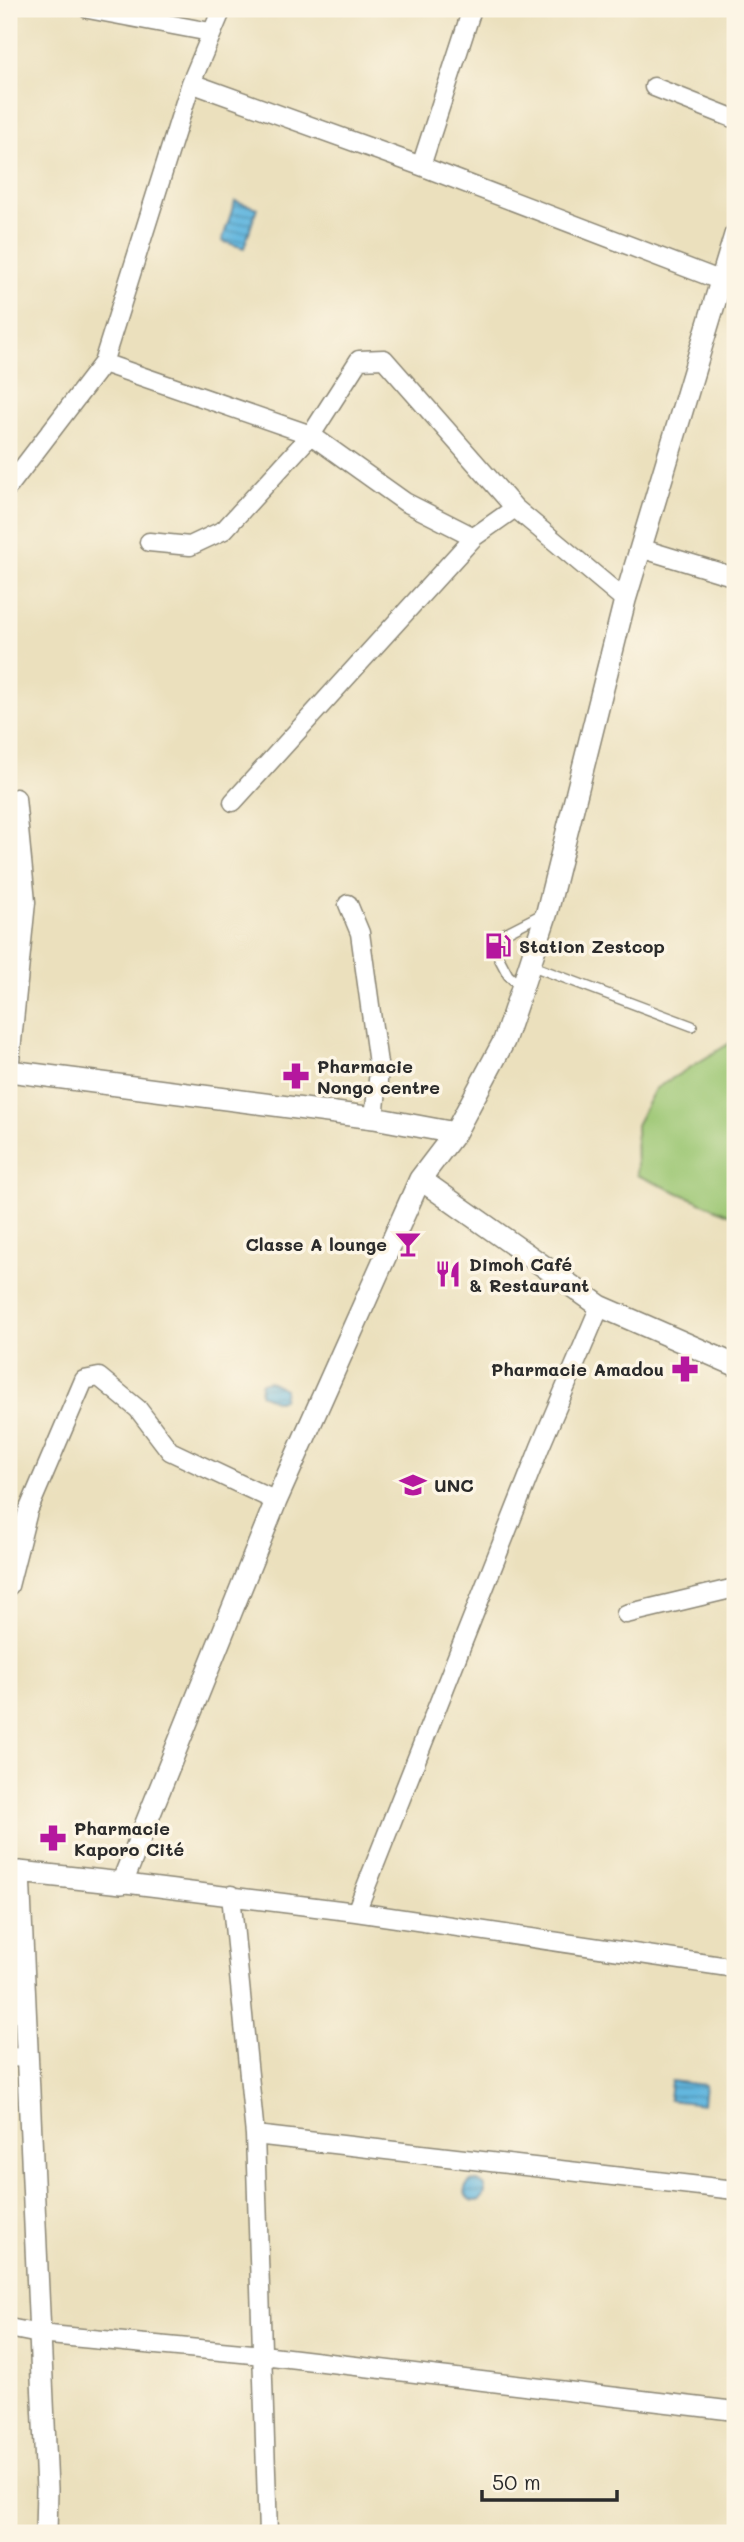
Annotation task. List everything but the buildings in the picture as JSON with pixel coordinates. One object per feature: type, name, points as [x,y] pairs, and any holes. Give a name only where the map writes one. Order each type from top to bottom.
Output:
[{"type":"street","points":[[88,9],[210,32]]},
{"type":"street","points":[[9,486],[103,363],[191,83],[210,32],[222,9]]},
{"type":"street","points":[[421,166],[472,9]]},
{"type":"street","points":[[191,83],[421,166],[727,283]]},
{"type":"street","points":[[654,87],[735,120]]},
{"type":"street","points":[[122,1883],[276,1501],[421,1179],[455,1133],[504,1041],[547,912],[625,600],[727,283],[735,234]]},
{"type":"street","points":[[149,542],[190,546],[224,530],[312,435],[359,360],[384,359],[515,508],[625,600]]},
{"type":"street","points":[[103,363],[312,435],[405,502],[474,537]]},
{"type":"street","points":[[233,802],[474,537],[515,508]]},
{"type":"street","points":[[640,548],[735,577]]},
{"type":"street","points":[[16,798],[26,902],[9,1071],[374,1118],[455,1133]]},
{"type":"street","points":[[348,904],[360,933],[379,1071],[374,1118]]},
{"type":"street","points":[[421,1179],[600,1306],[735,1365]]},
{"type":"street","points":[[356,1912],[540,1447],[600,1306]]},
{"type":"street","points":[[9,1586],[28,1511],[84,1380],[99,1377],[107,1383],[138,1409],[170,1451],[276,1501]]},
{"type":"street","points":[[626,1614],[735,1588]]},
{"type":"street","points":[[46,2533],[47,2490],[39,2334],[19,2058],[14,1871],[231,1895],[735,1968]]},
{"type":"street","points":[[231,1895],[255,2135],[268,2533]]},
{"type":"street","points":[[255,2135],[735,2190]]},
{"type":"street","points":[[9,2328],[39,2334],[263,2356],[735,2411]]},
{"type":"lane","points":[[505,933],[547,912]]},
{"type":"lane","points":[[499,958],[508,975],[522,988]]},
{"type":"lane","points":[[530,965],[692,1026]]},
{"type":"green space","points":[[735,1040],[735,1217],[637,1175],[636,1125],[655,1089]]},
{"type":"water","points":[[235,201],[257,208],[244,248],[222,241]]},
{"type":"water","points":[[269,1381],[285,1389],[283,1399],[277,1401],[260,1394],[261,1383]]},
{"type":"water","points":[[671,2081],[705,2085],[703,2104],[669,2100]]},
{"type":"water","points":[[475,2181],[482,2184],[485,2191],[482,2198],[475,2201],[468,2198],[465,2191],[468,2184]]},
{"type":"place","name":"Station Zestcop","points":[[498,946]]},
{"type":"place","name":"Pharmacie Nongo centre","points":[[296,1076]]},
{"type":"place","name":"Classe A lounge","points":[[408,1244]]},
{"type":"place","name":"Dimoh Café & Restaurant","points":[[448,1274]]},
{"type":"place","name":"Pharmacie Amadou","points":[[685,1369]]},
{"type":"place","name":"UNC","points":[[413,1485]]},
{"type":"place","name":"Pharmacie Kaporo Cité","points":[[53,1838]]}]
